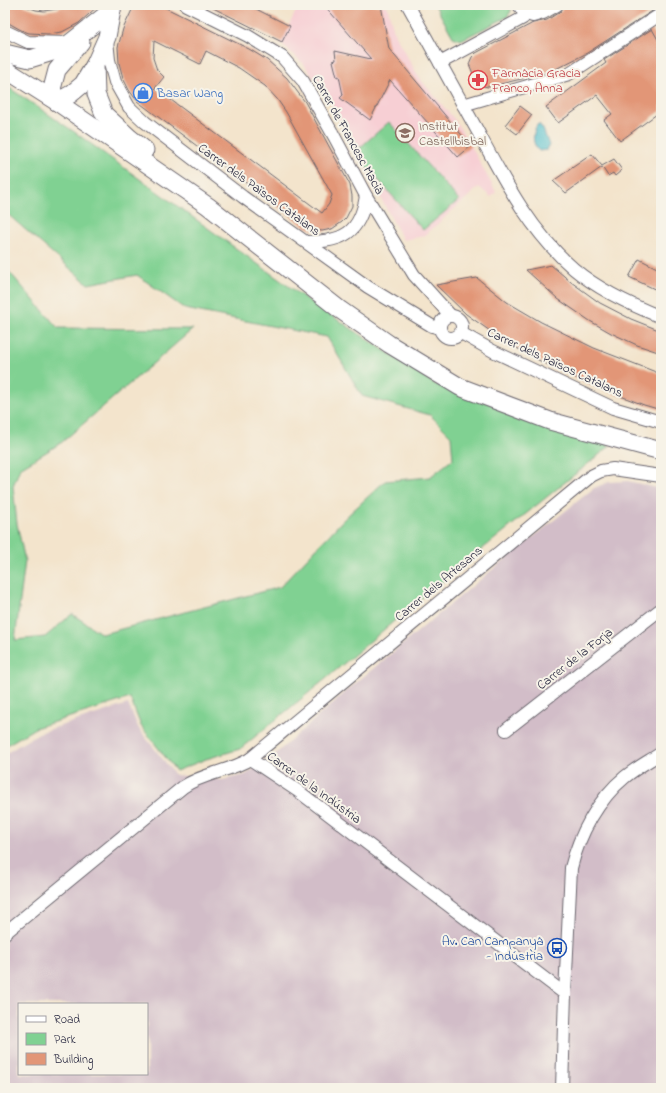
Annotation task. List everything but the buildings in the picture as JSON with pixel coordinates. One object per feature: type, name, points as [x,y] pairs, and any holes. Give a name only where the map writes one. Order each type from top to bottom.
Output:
[{"type":"street","name":"Carrer de Francesc Macià","points":[[186,5],[248,36],[282,57],[303,81],[366,196],[414,275],[451,316],[460,320],[462,326],[461,333]]},
{"type":"street","points":[[408,5],[508,186],[531,222],[551,248],[574,269],[602,288],[630,305],[661,317]]},
{"type":"street","points":[[522,9],[533,16],[543,13],[557,5]]},
{"type":"street","points":[[57,102],[71,94],[83,84],[95,64],[107,37],[113,7]]},
{"type":"street","points":[[5,53],[30,59],[56,51],[70,43],[113,7]]},
{"type":"street","points":[[57,102],[52,89],[57,70],[113,7]]},
{"type":"street","points":[[440,63],[523,18],[522,9]]},
{"type":"street","points":[[463,105],[569,74],[661,14]]},
{"type":"street","points":[[5,31],[28,42],[70,43]]},
{"type":"street","name":"Carrer dels Països Catalans","points":[[107,37],[109,60],[115,82],[129,107],[145,122],[243,197],[368,287],[432,326],[440,328]]},
{"type":"street","points":[[95,64],[96,94],[104,114],[130,138],[172,171],[208,206]]},
{"type":"street","points":[[5,69],[57,102],[208,206],[339,309],[389,344],[460,386],[550,421],[661,451]]},
{"type":"street","points":[[307,242],[334,240],[344,236],[360,220],[366,196]]},
{"type":"street","points":[[451,316],[444,319],[441,325],[440,328],[443,335],[449,338],[456,338],[461,333]]},
{"type":"street","name":"Carrer dels Països Catalans","points":[[461,333],[493,351],[613,408],[661,422]]},
{"type":"street","name":"Carrer dels Artesans","points":[[250,759],[591,476],[601,471],[613,468],[661,476]]},
{"type":"street","name":"Carrer de la Forja","points":[[506,730],[661,609]]},
{"type":"street","points":[[562,1088],[571,868],[575,853],[595,812],[608,794],[625,777],[661,753]]},
{"type":"street","name":"Carrer de la Indústria","points":[[5,932],[183,787],[192,781],[220,770],[240,765],[250,759],[298,792],[565,994]]},
{"type":"shaded area","name":"Institut Castellbisbal","points":[[299,5],[387,5],[395,35],[420,79],[455,120],[496,192],[491,197],[479,187],[424,236],[403,240],[331,104],[304,64],[280,43]]},
{"type":"shaded area","points":[[628,481],[661,489],[661,1088],[5,1088],[5,754],[39,733],[128,704],[139,729],[175,775],[222,780],[245,775],[272,757],[357,682],[594,488],[609,482]]},
{"type":"green space","points":[[435,5],[510,5],[511,11],[507,17],[461,40],[453,37]]},
{"type":"green space","points":[[5,85],[73,131],[305,298],[435,384],[610,446],[413,605],[240,749],[206,759],[176,771],[141,726],[130,698],[35,728],[5,746],[5,267],[58,328],[193,329],[61,443],[20,468],[13,486],[17,524],[25,561],[15,640],[45,637],[72,614],[102,634],[280,587],[345,518],[385,481],[430,477],[453,459],[451,436],[430,415],[362,396],[327,337],[185,309],[137,275],[88,284],[5,212]]},
{"type":"green space","name":"Institut Castellbisbal","points":[[389,122],[459,200],[423,230],[362,162],[356,151]]},
{"type":"water","points":[[539,124],[543,129],[549,145],[547,150],[539,151],[534,142],[534,132]]},
{"type":"place","name":"Farmàcia Gracia Franco, Anna","points":[[478,80]]},
{"type":"place","name":"Basar Wang","points":[[143,93]]},
{"type":"place","name":"Institut Castellbisbal","points":[[405,133]]},
{"type":"place","name":"Av. Can Campanyà - Indústria","points":[[557,948]]}]
